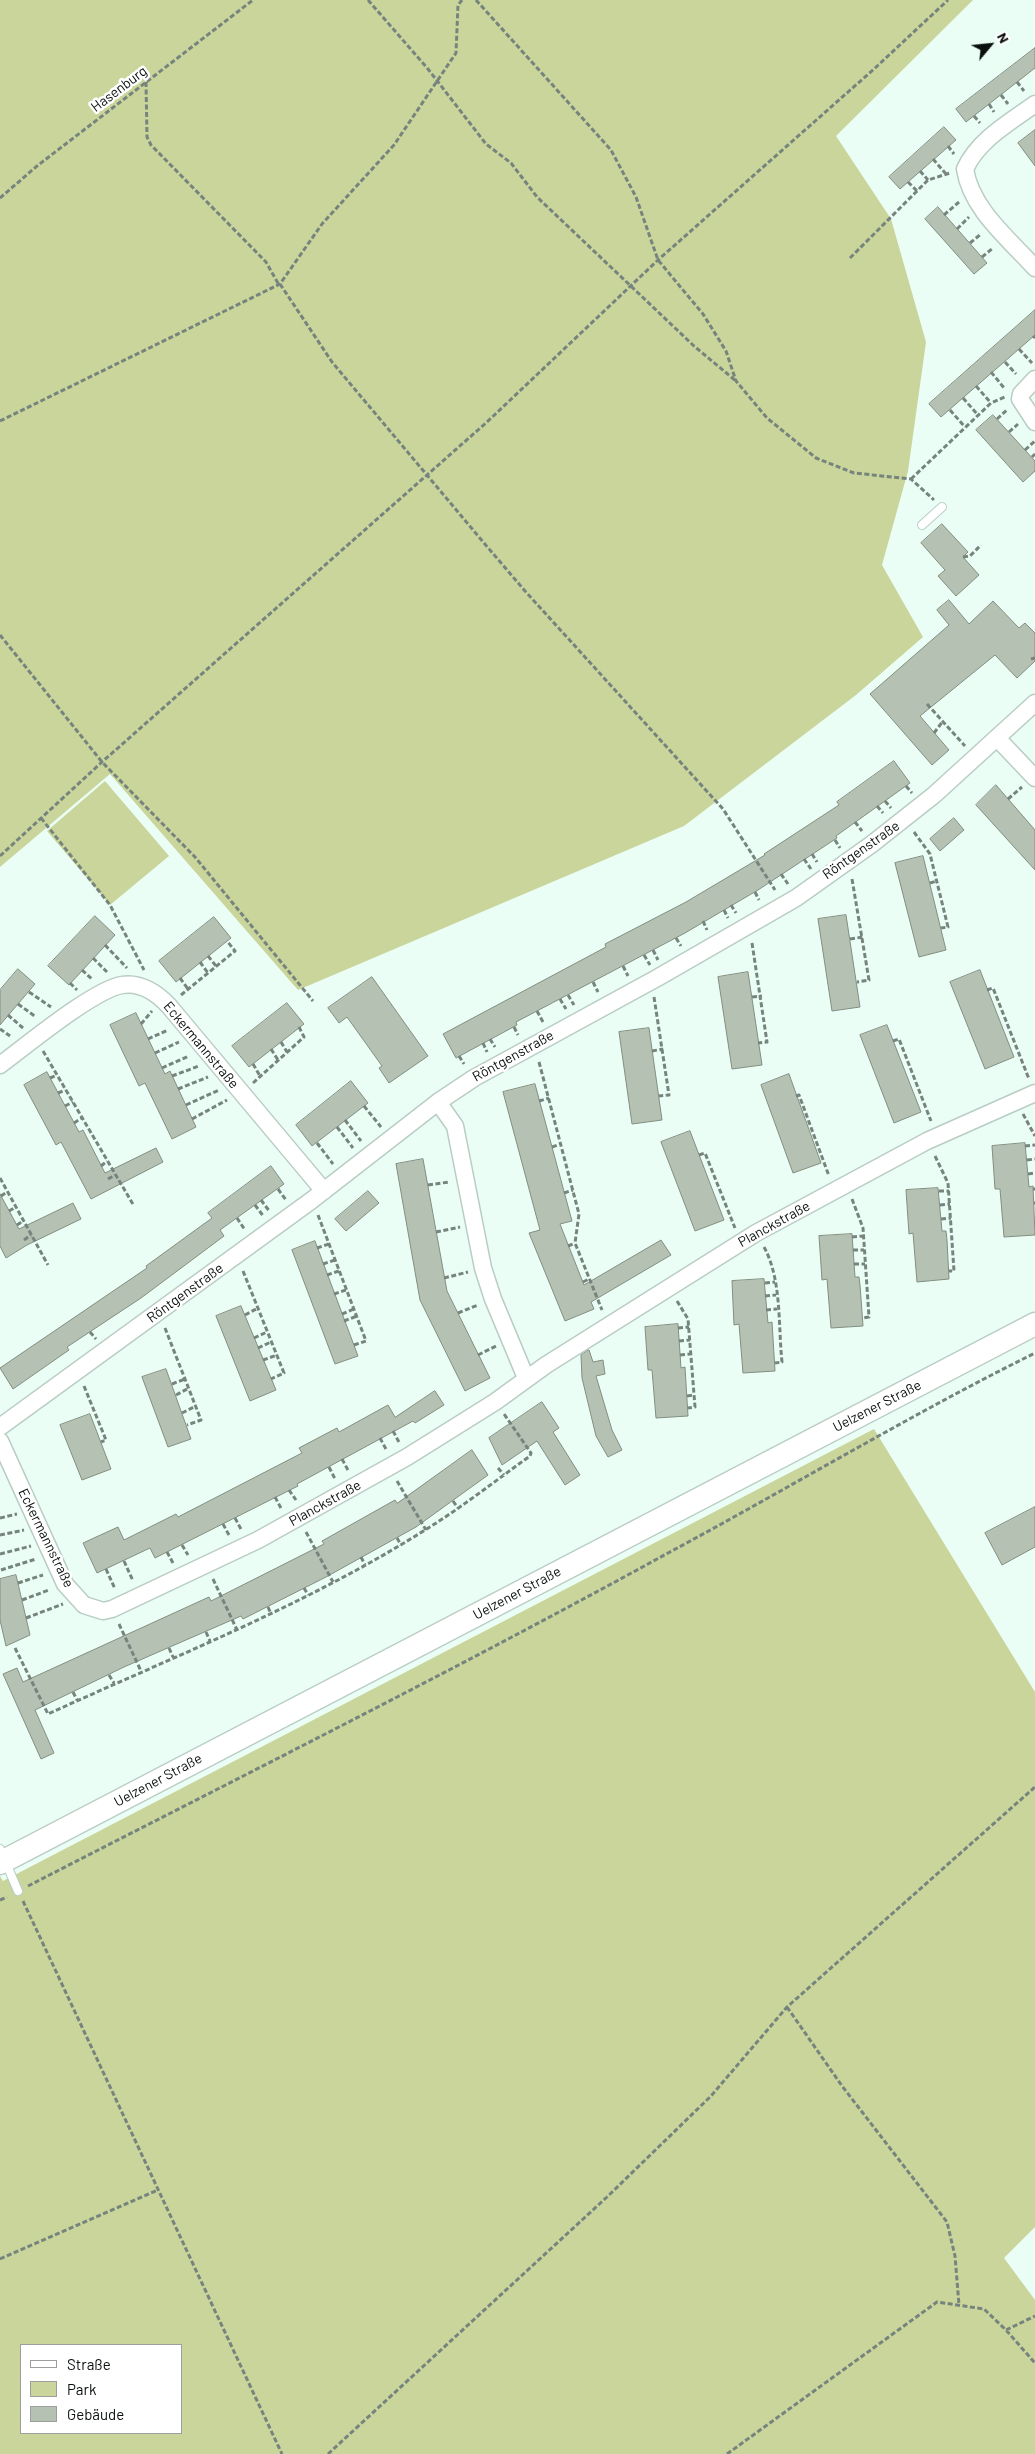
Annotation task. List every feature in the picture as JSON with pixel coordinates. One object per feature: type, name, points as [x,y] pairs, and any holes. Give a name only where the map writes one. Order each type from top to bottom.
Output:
[{"type":"main road","name":"Uelzener Straße","points":[[2,1857],[1035,1324]]},
{"type":"street","points":[[1035,104],[991,137],[970,156],[965,168],[971,191],[981,207],[1035,268]]},
{"type":"street","points":[[1035,379],[1021,394],[1020,399],[1035,422]]},
{"type":"street","name":"Röntgenstraße","points":[[0,1427],[318,1196],[438,1102],[474,1078],[532,1045],[745,928],[785,904],[844,863],[904,819],[976,758],[1035,703]]},
{"type":"street","points":[[997,738],[1029,783]]},
{"type":"street","name":"Eckermannstraße","points":[[0,1065],[64,1017],[88,1002],[121,985],[137,985],[163,1000],[194,1036],[318,1196]]},
{"type":"street","name":"Planckstraße","points":[[112,1609],[207,1565],[389,1468],[495,1402],[526,1378],[756,1233],[932,1139],[1035,1093]]},
{"type":"street","points":[[438,1102],[455,1126],[483,1268],[493,1299],[526,1378]]},
{"type":"street","name":"Eckermannstraße","points":[[0,1441],[48,1548],[62,1577],[76,1599],[94,1609],[112,1609]]},
{"type":"lane","points":[[922,525],[942,507]]},
{"type":"lane","points":[[2,1857],[18,1892]]},
{"type":"path","name":"Hasenburg","points":[[0,198],[37,166],[253,0]]},
{"type":"path","points":[[368,0],[438,81],[486,144],[510,164],[537,197],[694,346],[736,381],[767,418],[816,458],[854,473],[910,479],[942,507]]},
{"type":"path","points":[[0,421],[280,284],[322,224],[394,146],[456,53],[458,5],[462,0]]},
{"type":"path","points":[[476,0],[611,150],[636,198],[658,260],[704,314],[726,351],[736,381]]},
{"type":"path","points":[[0,856],[102,762],[487,422],[630,285],[874,69],[948,0]]},
{"type":"path","points":[[146,82],[147,137],[151,144],[266,262],[332,362],[525,591],[722,809],[785,904]]},
{"type":"path","points":[[934,159],[946,175]]},
{"type":"path","points":[[850,258],[928,180],[965,168]]},
{"type":"path","points":[[920,171],[928,180]]},
{"type":"path","points":[[908,182],[917,191]]},
{"type":"path","points":[[1019,350],[1035,366]]},
{"type":"path","points":[[910,479],[991,403],[1011,396],[991,372]]},
{"type":"path","points":[[976,386],[991,403]]},
{"type":"path","points":[[963,398],[978,415]]},
{"type":"path","points":[[950,410],[965,427]]},
{"type":"path","points":[[1025,450],[1035,441]]},
{"type":"path","points":[[1032,457],[1035,454]]},
{"type":"path","points":[[963,556],[970,556],[981,545]]},
{"type":"path","points":[[0,635],[102,762],[196,857],[313,1001]]},
{"type":"path","points":[[926,704],[976,758]]},
{"type":"path","points":[[934,733],[943,721]]},
{"type":"path","points":[[1008,799],[1029,783]]},
{"type":"path","points":[[41,818],[110,906],[163,1000],[188,989],[235,951],[227,941]]},
{"type":"path","points":[[904,819],[930,854],[948,926],[941,928]]},
{"type":"path","points":[[844,863],[852,878],[869,980],[857,982]]},
{"type":"path","points":[[930,882],[937,881]]},
{"type":"path","points":[[745,928],[754,948],[768,1042],[758,1043]]},
{"type":"path","points":[[850,939],[863,937]]},
{"type":"path","points":[[208,956],[216,966]]},
{"type":"path","points":[[200,962],[208,973]]},
{"type":"path","points":[[180,978],[188,989]]},
{"type":"path","points":[[647,983],[655,998],[669,1095],[659,1096]]},
{"type":"path","points":[[988,990],[992,988],[1035,1093]]},
{"type":"path","points":[[29,992],[64,1017]]},
{"type":"path","points":[[752,997],[762,996]]},
{"type":"path","points":[[162,1068],[223,1071],[260,1076],[304,1037],[299,1027]]},
{"type":"path","points":[[1006,1035],[1011,1033]]},
{"type":"path","points":[[155,1053],[194,1036]]},
{"type":"path","points":[[36,1038],[134,1206]]},
{"type":"path","points":[[894,1041],[899,1039],[948,1183],[954,1260],[954,1272],[949,1272]]},
{"type":"path","points":[[281,1042],[287,1052]]},
{"type":"path","points":[[532,1045],[549,1098],[579,1214],[575,1243],[608,1326]]},
{"type":"path","points":[[271,1049],[278,1060]]},
{"type":"path","points":[[652,1051],[663,1049]]},
{"type":"path","points":[[253,1064],[260,1076]]},
{"type":"path","points":[[172,1076],[223,1071]]},
{"type":"path","points":[[178,1089],[223,1071]]},
{"type":"path","points":[[186,1105],[223,1071]]},
{"type":"path","points":[[192,1119],[223,1071]]},
{"type":"path","points":[[50,1078],[57,1075]]},
{"type":"path","points":[[909,1081],[914,1079]]},
{"type":"path","points":[[58,1093],[66,1090]]},
{"type":"path","points":[[796,1096],[799,1095],[814,1139],[863,1228],[869,1317],[863,1318]]},
{"type":"path","points":[[539,1101],[549,1098]]},
{"type":"path","points":[[65,1106],[72,1102]]},
{"type":"path","points":[[1016,1102],[1035,1136]]},
{"type":"path","points":[[364,1106],[390,1138]]},
{"type":"path","points":[[74,1123],[82,1118]]},
{"type":"path","points":[[345,1120],[367,1157]]},
{"type":"path","points":[[337,1127],[367,1157]]},
{"type":"path","points":[[86,1138],[92,1136]]},
{"type":"path","points":[[317,1143],[343,1176]]},
{"type":"path","points":[[552,1147],[561,1144]]},
{"type":"path","points":[[1026,1146],[1035,1145]]},
{"type":"path","points":[[94,1152],[100,1149]]},
{"type":"path","points":[[699,1156],[705,1153],[740,1242]]},
{"type":"path","points":[[1027,1160],[1035,1159]]},
{"type":"path","points":[[101,1166],[107,1161]]},
{"type":"path","points":[[1028,1174],[1035,1174]]},
{"type":"path","points":[[108,1179],[115,1175]]},
{"type":"path","points":[[0,1178],[48,1265]]},
{"type":"path","points":[[428,1185],[466,1179]]},
{"type":"path","points":[[564,1192],[573,1190]]},
{"type":"path","points":[[939,1192],[949,1191]]},
{"type":"path","points":[[1,1196],[7,1192]]},
{"type":"path","points":[[715,1196],[721,1194]]},
{"type":"path","points":[[318,1196],[329,1244],[366,1341],[354,1345]]},
{"type":"path","points":[[940,1205],[950,1204]]},
{"type":"path","points":[[9,1210],[16,1207]]},
{"type":"path","points":[[941,1218],[951,1218]]},
{"type":"path","points":[[16,1225],[24,1221]]},
{"type":"path","points":[[436,1232],[473,1224]]},
{"type":"path","points":[[756,1233],[771,1261],[775,1282],[782,1362],[775,1363]]},
{"type":"path","points":[[946,1234],[952,1233]]},
{"type":"path","points":[[24,1240],[31,1235]]},
{"type":"path","points":[[852,1237],[863,1236]]},
{"type":"path","points":[[568,1246],[575,1243]]},
{"type":"path","points":[[317,1248],[329,1244]]},
{"type":"path","points":[[947,1248],[953,1247]]},
{"type":"path","points":[[853,1250],[864,1250]]},
{"type":"path","points":[[237,1255],[284,1374],[271,1379]]},
{"type":"path","points":[[323,1264],[335,1260]]},
{"type":"path","points":[[948,1260],[954,1260]]},
{"type":"path","points":[[854,1264],[865,1264]]},
{"type":"path","points":[[444,1278],[483,1268]]},
{"type":"path","points":[[328,1275],[339,1271]]},
{"type":"path","points":[[583,1282],[590,1279]]},
{"type":"path","points":[[860,1280],[866,1279]]},
{"type":"path","points":[[765,1283],[775,1282]]},
{"type":"path","points":[[670,1287],[688,1318],[696,1407],[688,1408]]},
{"type":"path","points":[[334,1294],[346,1290]]},
{"type":"path","points":[[861,1294],[867,1293]]},
{"type":"path","points":[[766,1296],[776,1295]]},
{"type":"path","points":[[458,1313],[493,1299]]},
{"type":"path","points":[[862,1305],[868,1305]]},
{"type":"path","points":[[245,1315],[258,1308]]},
{"type":"path","points":[[342,1314],[354,1309]]},
{"type":"path","points":[[766,1310],[778,1309]]},
{"type":"path","points":[[159,1311],[201,1420],[187,1425]]},
{"type":"path","points":[[344,1320],[357,1316]]},
{"type":"path","points":[[772,1325],[778,1324]]},
{"type":"path","points":[[678,1328],[689,1327]]},
{"type":"path","points":[[254,1338],[268,1332]]},
{"type":"path","points":[[773,1339],[780,1338]]},
{"type":"path","points":[[679,1340],[690,1340]]},
{"type":"path","points":[[258,1348],[271,1342]]},
{"type":"path","points":[[774,1351],[781,1351]]},
{"type":"path","points":[[282,2454],[18,1892],[504,1642],[917,1414],[1035,1353]]},
{"type":"path","points":[[680,1355],[691,1354]]},
{"type":"path","points":[[263,1360],[277,1355]]},
{"type":"path","points":[[685,1370],[692,1369]]},
{"type":"path","points":[[77,1370],[106,1440],[101,1442]]},
{"type":"path","points":[[172,1384],[185,1379]]},
{"type":"path","points":[[686,1384],[694,1383]]},
{"type":"path","points":[[176,1395],[189,1388]]},
{"type":"path","points":[[687,1396],[694,1395]]},
{"type":"path","points":[[15,1648],[45,1712],[48,1714],[271,1614],[365,1565],[426,1530],[530,1456],[531,1453],[495,1402]]},
{"type":"path","points":[[182,1413],[196,1406]]},
{"type":"path","points":[[389,1468],[426,1530]]},
{"type":"path","points":[[498,1468],[504,1475]]},
{"type":"path","points":[[453,1500],[458,1508]]},
{"type":"path","points":[[298,1518],[333,1582]]},
{"type":"path","points":[[0,1535],[39,1527]]},
{"type":"path","points":[[397,1538],[401,1545]]},
{"type":"path","points":[[0,1554],[48,1548]]},
{"type":"path","points":[[1,1570],[48,1548]]},
{"type":"path","points":[[361,1558],[365,1565]]},
{"type":"path","points":[[207,1565],[237,1630]]},
{"type":"path","points":[[18,1583],[62,1577]]},
{"type":"path","points":[[22,1600],[62,1577]]},
{"type":"path","points":[[304,1588],[308,1595]]},
{"type":"path","points":[[26,1618],[76,1599]]},
{"type":"path","points":[[268,1607],[271,1614]]},
{"type":"path","points":[[112,1609],[141,1671]]},
{"type":"path","points":[[206,1632],[210,1642]]},
{"type":"path","points":[[169,1648],[173,1657]]},
{"type":"path","points":[[109,1675],[114,1683]]},
{"type":"path","points":[[73,1692],[77,1700]]},
{"type":"path","points":[[328,2454],[656,2150],[711,2096],[787,2007],[1035,1787]]},
{"type":"path","points":[[787,2007],[842,2086],[947,2222],[955,2256],[959,2305]]},
{"type":"path","points":[[0,2259],[158,2190]]},
{"type":"path","points":[[727,2454],[937,2302],[984,2309],[1006,2330],[1035,2363]]},
{"type":"path","points":[[1006,2330],[1035,2316]]},
{"type":"green space","points":[[0,0],[973,0],[836,136],[891,219],[926,342],[908,471],[882,565],[923,637],[856,695],[684,826],[298,990],[110,774],[0,867]]},
{"type":"green space","points":[[105,781],[169,856],[110,905],[47,831]]},
{"type":"green space","points":[[874,1429],[1035,1692],[1035,2227],[1004,2258],[1035,2300],[1035,2454],[0,2454],[0,1876],[3,1881]]},
{"type":"building","points":[[1035,48],[1035,68],[966,122],[956,109]]},
{"type":"building","points":[[944,127],[956,140],[900,189],[889,177]]},
{"type":"building","points":[[1035,130],[1035,166],[1018,143]]},
{"type":"building","points":[[938,207],[987,263],[974,274],[925,219]]},
{"type":"building","points":[[1035,310],[1035,335],[941,417],[929,404]]},
{"type":"building","points":[[993,415],[1035,461],[1035,471],[1023,482],[976,430]]},
{"type":"building","points":[[942,524],[968,552],[963,557],[979,575],[956,596],[938,576],[945,570],[921,543]]},
{"type":"building","points":[[949,600],[969,624],[993,601],[1019,628],[1025,623],[1035,633],[1035,661],[1017,678],[995,655],[920,716],[949,750],[932,765],[870,694],[949,625],[937,610]]},
{"type":"building","points":[[894,761],[910,783],[836,836],[837,838],[758,890],[685,933],[516,1022],[517,1025],[456,1058],[443,1034],[606,947],[605,944],[686,902],[765,855],[839,805],[837,802]]},
{"type":"building","points":[[996,785],[1035,830],[1035,870],[976,805]]},
{"type":"building","points":[[954,818],[964,830],[940,851],[930,839]]},
{"type":"building","points":[[923,856],[946,950],[919,957],[895,863]]},
{"type":"building","points":[[846,915],[860,1007],[832,1011],[818,919]]},
{"type":"building","points":[[95,916],[115,935],[69,985],[48,966]]},
{"type":"building","points":[[214,917],[231,938],[176,982],[159,961]]},
{"type":"building","points":[[18,969],[35,984],[0,1025],[0,990]]},
{"type":"building","points":[[980,970],[1014,1057],[985,1069],[950,982]]},
{"type":"building","points":[[748,972],[762,1065],[732,1069],[718,977]]},
{"type":"building","points":[[372,977],[428,1056],[389,1083],[379,1068],[382,1066],[347,1017],[339,1023],[328,1008]]},
{"type":"building","points":[[287,1003],[304,1024],[249,1067],[232,1046]]},
{"type":"building","points":[[136,1013],[165,1074],[170,1071],[196,1127],[172,1139],[145,1083],[139,1086],[110,1025]]},
{"type":"building","points":[[887,1025],[921,1112],[894,1123],[860,1035]]},
{"type":"building","points":[[649,1028],[662,1120],[632,1124],[619,1032]]},
{"type":"building","points":[[47,1072],[79,1132],[83,1130],[105,1173],[156,1148],[163,1162],[91,1199],[61,1142],[56,1145],[24,1085]]},
{"type":"building","points":[[789,1074],[821,1163],[793,1173],[761,1085]]},
{"type":"building","points":[[351,1081],[368,1103],[312,1146],[296,1125]]},
{"type":"building","points":[[535,1084],[572,1221],[560,1224],[584,1285],[661,1240],[671,1255],[591,1302],[594,1309],[565,1321],[529,1233],[540,1230],[503,1092]]},
{"type":"building","points":[[690,1131],[724,1220],[695,1231],[661,1142]]},
{"type":"building","points":[[1025,1143],[1029,1187],[1033,1186],[1035,1235],[1004,1237],[1000,1189],[995,1189],[992,1146]]},
{"type":"building","points":[[423,1159],[447,1291],[490,1378],[465,1391],[420,1300],[396,1164]]},
{"type":"building","points":[[271,1166],[284,1184],[220,1230],[224,1236],[141,1298],[67,1347],[69,1350],[13,1389],[0,1368],[147,1268],[146,1266],[212,1218],[208,1213]]},
{"type":"building","points":[[938,1188],[942,1231],[946,1231],[949,1279],[917,1282],[913,1233],[909,1234],[906,1190]]},
{"type":"building","points":[[368,1191],[379,1203],[346,1231],[335,1219]]},
{"type":"building","points":[[0,1194],[19,1229],[73,1203],[81,1219],[27,1245],[6,1258],[0,1246]]},
{"type":"building","points":[[852,1234],[855,1277],[859,1277],[863,1326],[831,1328],[827,1279],[822,1280],[819,1236]]},
{"type":"building","points":[[315,1241],[358,1356],[335,1364],[292,1250]]},
{"type":"building","points":[[764,1279],[768,1323],[772,1322],[775,1371],[743,1373],[739,1324],[734,1325],[732,1281]]},
{"type":"building","points":[[241,1306],[276,1390],[250,1401],[216,1316]]},
{"type":"building","points":[[678,1324],[681,1368],[685,1367],[688,1416],[656,1418],[652,1370],[648,1370],[645,1327]]},
{"type":"building","points":[[589,1350],[593,1362],[603,1360],[605,1374],[596,1376],[612,1430],[622,1450],[608,1457],[596,1436],[582,1378],[581,1355]]},
{"type":"building","points":[[166,1369],[191,1439],[168,1447],[142,1377]]},
{"type":"building","points":[[435,1391],[444,1405],[415,1423],[413,1421],[297,1484],[298,1486],[155,1558],[150,1548],[97,1573],[83,1543],[118,1527],[124,1540],[176,1514],[178,1517],[302,1453],[299,1448],[337,1428],[339,1432],[388,1405],[395,1417]]},
{"type":"building","points":[[542,1402],[559,1428],[553,1432],[580,1475],[565,1485],[537,1441],[502,1465],[489,1438]]},
{"type":"building","points":[[90,1414],[111,1469],[82,1480],[60,1425]]},
{"type":"building","points":[[472,1450],[488,1475],[416,1527],[326,1577],[243,1619],[241,1616],[124,1667],[35,1710],[54,1753],[41,1759],[3,1674],[17,1668],[23,1682],[209,1597],[211,1601],[324,1544],[322,1541],[395,1500],[397,1503]]},
{"type":"building","points":[[1035,1507],[1035,1547],[1002,1565],[985,1533]]},
{"type":"building","points":[[16,1575],[30,1635],[6,1646],[0,1620],[0,1579]]}]
